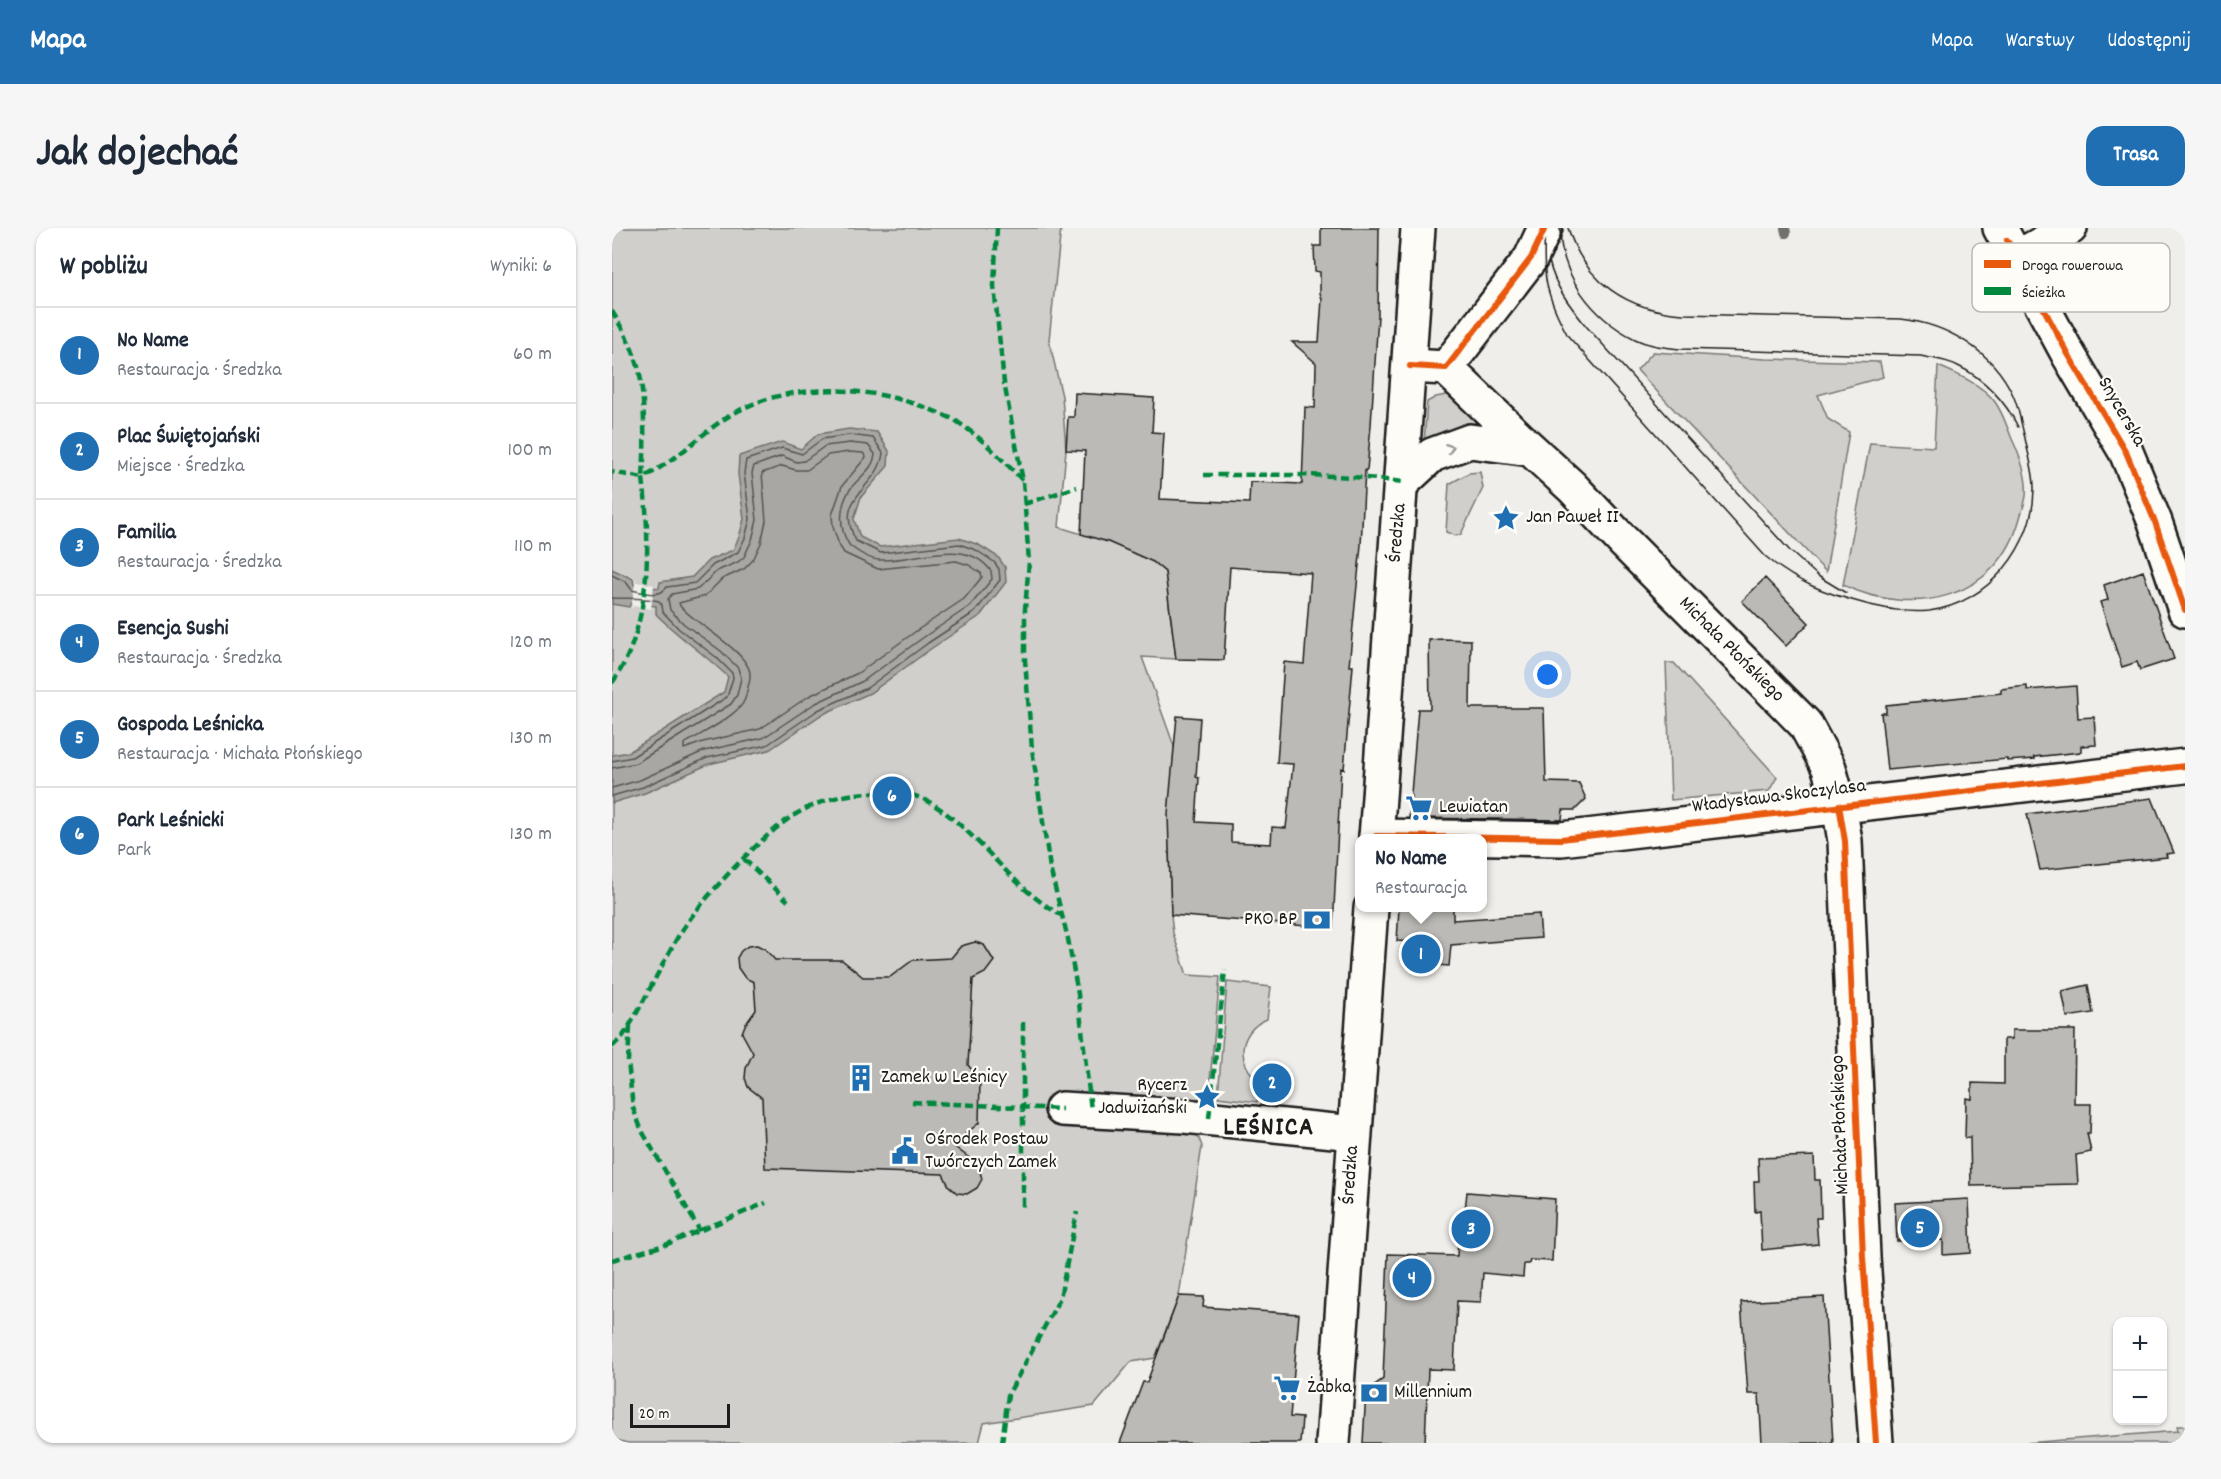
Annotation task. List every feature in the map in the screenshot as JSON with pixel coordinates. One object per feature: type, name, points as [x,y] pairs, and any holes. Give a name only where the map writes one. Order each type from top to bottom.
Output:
[{"type":"street","name":"Średzka","points":[[1376,834],[1392,597],[1403,482],[1418,228]]},
{"type":"street","points":[[1410,366],[1446,368],[1531,258],[1545,228]]},
{"type":"street","points":[[2008,242],[2070,228]]},
{"type":"street","name":"Snycerska","points":[[2046,312],[2126,452],[2155,522],[2185,610]]},
{"type":"street","name":"Michała Płońskiego","points":[[1446,368],[1572,487],[1805,724],[1829,768],[1839,805],[1845,842],[1863,1257],[1875,1443]]},
{"type":"street","points":[[1403,482],[1432,455],[1470,441],[1530,449]]},
{"type":"street","name":"Władysława Skoczylasa","points":[[1487,838],[1561,839],[2185,766]]},
{"type":"street","name":"Średzka","points":[[1333,1443],[1371,912]]},
{"type":"street","points":[[1077,1109],[1184,1116],[1354,1133]]},
{"type":"shaded area","points":[[612,228],[1061,228],[1049,340],[1062,396],[1066,450],[1059,527],[1149,558],[1165,572],[1176,659],[1142,657],[1174,746],[1169,845],[1173,933],[1187,975],[1220,977],[1209,1090],[1203,1091],[1197,1102],[1192,1132],[1198,1136],[1202,1146],[1179,1296],[1155,1358],[1131,1362],[1094,1406],[984,1423],[979,1443],[628,1443],[612,1439]]},
{"type":"shaded area","points":[[1653,352],[1765,359],[1880,362],[1883,377],[1818,395],[1828,419],[1849,432],[1826,572],[1637,370]]},
{"type":"shaded area","points":[[1938,366],[1977,385],[1998,406],[2018,452],[2026,481],[2026,496],[2020,518],[2009,546],[1993,568],[1973,584],[1950,595],[1924,600],[1897,600],[1870,595],[1843,585],[1870,443],[1934,447]]},
{"type":"shaded area","points":[[1451,394],[1485,428],[1424,443],[1427,402],[1436,397]]},
{"type":"shaded area","points":[[1480,472],[1483,488],[1461,534],[1456,536],[1446,532],[1449,484],[1469,473]]},
{"type":"shaded area","points":[[1666,663],[1674,663],[1777,777],[1769,791],[1671,800]]},
{"type":"shaded area","points":[[1227,982],[1271,987],[1267,1019],[1250,1031],[1243,1048],[1246,1066],[1260,1081],[1257,1102],[1218,1097]]},
{"type":"shaded area","points":[[2177,1426],[2185,1426],[2185,1443],[2025,1443],[2178,1431]]},
{"type":"water","points":[[849,429],[877,432],[889,451],[888,466],[861,497],[854,519],[860,537],[880,547],[959,538],[979,545],[998,557],[1005,567],[1006,582],[980,616],[870,693],[821,715],[769,750],[709,764],[645,793],[612,803],[612,755],[629,752],[724,692],[728,677],[664,622],[656,614],[656,606],[631,603],[629,607],[612,604],[612,569],[633,579],[634,585],[659,588],[660,582],[692,577],[709,560],[733,550],[739,537],[744,519],[738,474],[739,456],[782,442],[801,449],[818,434]]},
{"type":"pier","points":[[636,577],[636,582],[654,585],[651,609],[633,606],[631,609]]},
{"type":"building","points":[[1321,228],[1379,228],[1378,316],[1371,425],[1367,470],[1365,470],[1361,545],[1349,666],[1353,666],[1344,769],[1341,768],[1333,928],[1171,915],[1168,814],[1177,716],[1200,718],[1196,822],[1231,824],[1231,842],[1271,844],[1272,827],[1286,828],[1293,764],[1277,763],[1284,662],[1304,664],[1311,573],[1230,567],[1224,660],[1176,659],[1165,572],[1153,562],[1108,542],[1081,534],[1085,451],[1066,450],[1068,417],[1074,417],[1075,393],[1154,398],[1152,432],[1164,433],[1160,499],[1249,503],[1250,482],[1302,484],[1305,407],[1315,408],[1316,363],[1292,342],[1319,342],[1322,299],[1320,272],[1315,271],[1314,246],[1321,246]]},
{"type":"building","points":[[2143,571],[2174,659],[2140,670],[2137,662],[2122,667],[2100,602],[2108,600],[2104,585]]},
{"type":"building","points":[[1765,578],[1809,623],[1786,646],[1742,601]]},
{"type":"building","points":[[1429,640],[1471,640],[1470,708],[1544,708],[1546,782],[1579,783],[1586,799],[1575,810],[1563,810],[1562,820],[1409,818],[1418,709],[1430,709]]},
{"type":"building","points":[[2027,686],[2027,690],[2076,686],[2078,718],[2094,717],[2096,745],[2081,746],[2081,752],[2034,757],[2035,759],[2007,761],[2007,759],[1887,770],[1881,713],[1886,713],[1886,705],[2001,693],[2001,689]]},
{"type":"building","points":[[2152,798],[2174,853],[2166,854],[2167,857],[2040,870],[2027,814]]},
{"type":"building","points":[[1399,912],[1453,912],[1453,920],[1539,914],[1541,938],[1451,945],[1449,966],[1411,963],[1412,942],[1397,941]]},
{"type":"building","points":[[975,942],[984,945],[994,961],[985,973],[973,979],[968,1065],[980,1080],[979,1123],[952,1145],[976,1163],[979,1168],[982,1179],[977,1188],[967,1194],[957,1193],[949,1186],[943,1174],[765,1168],[762,1098],[748,1087],[745,1078],[746,1068],[753,1053],[742,1033],[756,1010],[754,982],[745,978],[738,968],[737,958],[741,951],[748,946],[757,945],[765,949],[775,960],[842,960],[863,977],[890,977],[913,960],[951,958],[961,946]]},
{"type":"building","points":[[2088,985],[2093,1013],[2067,1017],[2062,991]]},
{"type":"building","points":[[2012,1030],[2075,1030],[2074,1104],[2091,1104],[2090,1133],[2087,1133],[2091,1152],[2076,1155],[2078,1184],[1971,1186],[1970,1137],[1965,1138],[1966,1098],[1972,1099],[1972,1083],[2004,1084],[2004,1039],[2012,1039]]},
{"type":"building","points":[[1814,1156],[1815,1180],[1820,1180],[1821,1218],[1816,1218],[1818,1244],[1762,1250],[1760,1211],[1755,1212],[1754,1181],[1759,1181],[1758,1158]]},
{"type":"building","points":[[1467,1192],[1555,1199],[1552,1261],[1530,1260],[1529,1264],[1524,1264],[1523,1277],[1483,1273],[1481,1302],[1457,1301],[1454,1370],[1428,1369],[1425,1443],[1363,1443],[1366,1391],[1383,1379],[1388,1254],[1457,1256],[1459,1228],[1463,1228]]},
{"type":"building","points":[[1969,1199],[1971,1253],[1943,1255],[1943,1240],[1897,1241],[1895,1203]]},
{"type":"building","points":[[1179,1296],[1204,1297],[1203,1307],[1299,1314],[1290,1417],[1302,1418],[1300,1443],[1120,1443],[1143,1382],[1147,1382]]},
{"type":"building","points":[[1824,1297],[1833,1443],[1762,1443],[1759,1394],[1748,1394],[1741,1302]]},
{"type":"waterway","points":[[1785,228],[1786,233]]},
{"type":"tram line","points":[[1545,228],[1544,259],[1547,284],[1554,308],[1568,336],[1765,556],[1777,565],[1800,580],[1837,596],[1866,604],[1913,611],[1929,611],[1950,606],[1970,597],[2004,569],[2017,550],[2026,530],[2032,509],[2034,481],[2013,395],[1994,365],[1967,342],[1935,327],[1901,319],[1683,314],[1644,307],[1627,300],[1597,278],[1585,264],[1568,228]]},
{"type":"tram line","points":[[1560,228],[1566,263],[1582,294],[1606,320],[1635,339],[1657,346],[1680,349],[1921,356],[1940,360],[1954,364],[1977,377],[2001,400],[2018,427]]},
{"type":"tram line","points":[[1549,261],[1559,288],[1586,326],[1791,552],[1818,576],[1846,593]]},
{"type":"marked path","points":[[997,228],[994,286],[1004,383],[1023,481],[1029,562],[1025,609],[1025,660],[1032,749],[1050,868],[1068,939],[1078,994],[1091,1110]]},
{"type":"marked path","points":[[612,311],[629,342],[640,375],[644,440],[643,478],[612,472]]},
{"type":"marked path","points":[[612,683],[625,662],[641,612],[647,557],[643,478],[674,458],[722,420],[740,410],[763,400],[813,391],[839,390],[891,397],[916,404],[957,421],[985,443],[1023,481]]},
{"type":"marked path","points":[[1204,475],[1328,476],[1403,482]]},
{"type":"marked path","points":[[1024,504],[1077,487]]},
{"type":"marked path","points":[[612,1047],[631,1023],[688,921],[716,887],[749,852],[782,824],[804,809],[831,799],[885,792],[909,794],[924,799],[949,815],[1026,890],[1061,915]]},
{"type":"marked path","points":[[744,859],[788,901]]},
{"type":"marked path","points":[[1209,1118],[1225,970]]},
{"type":"marked path","points":[[1023,1022],[1023,1210]]},
{"type":"marked path","points":[[630,1026],[628,1061],[633,1108],[642,1131],[700,1231]]},
{"type":"marked path","points":[[912,1102],[1062,1109]]},
{"type":"marked path","points":[[612,1260],[665,1245],[766,1203]]},
{"type":"marked path","points":[[1002,1443],[1008,1395],[1060,1298],[1077,1212]]},
{"type":"cycle path","points":[[1410,366],[1446,368],[1531,258],[1545,228]]},
{"type":"cycle path","points":[[2046,312],[2126,452],[2155,522],[2185,610]]},
{"type":"cycle path","points":[[1487,838],[1561,839],[2185,766]]},
{"type":"cycle path","points":[[1839,805],[1845,841],[1863,1257],[1876,1443]]},
{"type":"place","name":"Jan Paweł II","points":[[1506,518]]},
{"type":"place","name":"Park Leśnicki","points":[[892,796]]},
{"type":"place","name":"Lewiatan","points":[[1419,808]]},
{"type":"place","name":"PKO BP","points":[[1317,920]]},
{"type":"place","name":"No Name","points":[[1421,954]]},
{"type":"place","name":"Zamek w Leśnicy","points":[[861,1078]]},
{"type":"place","name":"Plac Świętojański","points":[[1272,1083]]},
{"type":"place","name":"Rycerz Jadwiżański","points":[[1207,1097]]},
{"type":"place","name":"Ośrodek Postaw Twórczych Zamek","points":[[905,1151]]},
{"type":"place","name":"Gospoda Leśnicka","points":[[1920,1228]]},
{"type":"place","name":"Familia","points":[[1471,1229]]},
{"type":"place","name":"Esencja Sushi","points":[[1412,1278]]},
{"type":"place","name":"Żabka","points":[[1287,1388]]},
{"type":"place","name":"Millennium","points":[[1374,1393]]},
{"type":"district","name":"LEŚNICA","points":[[1269,1128]]}]
